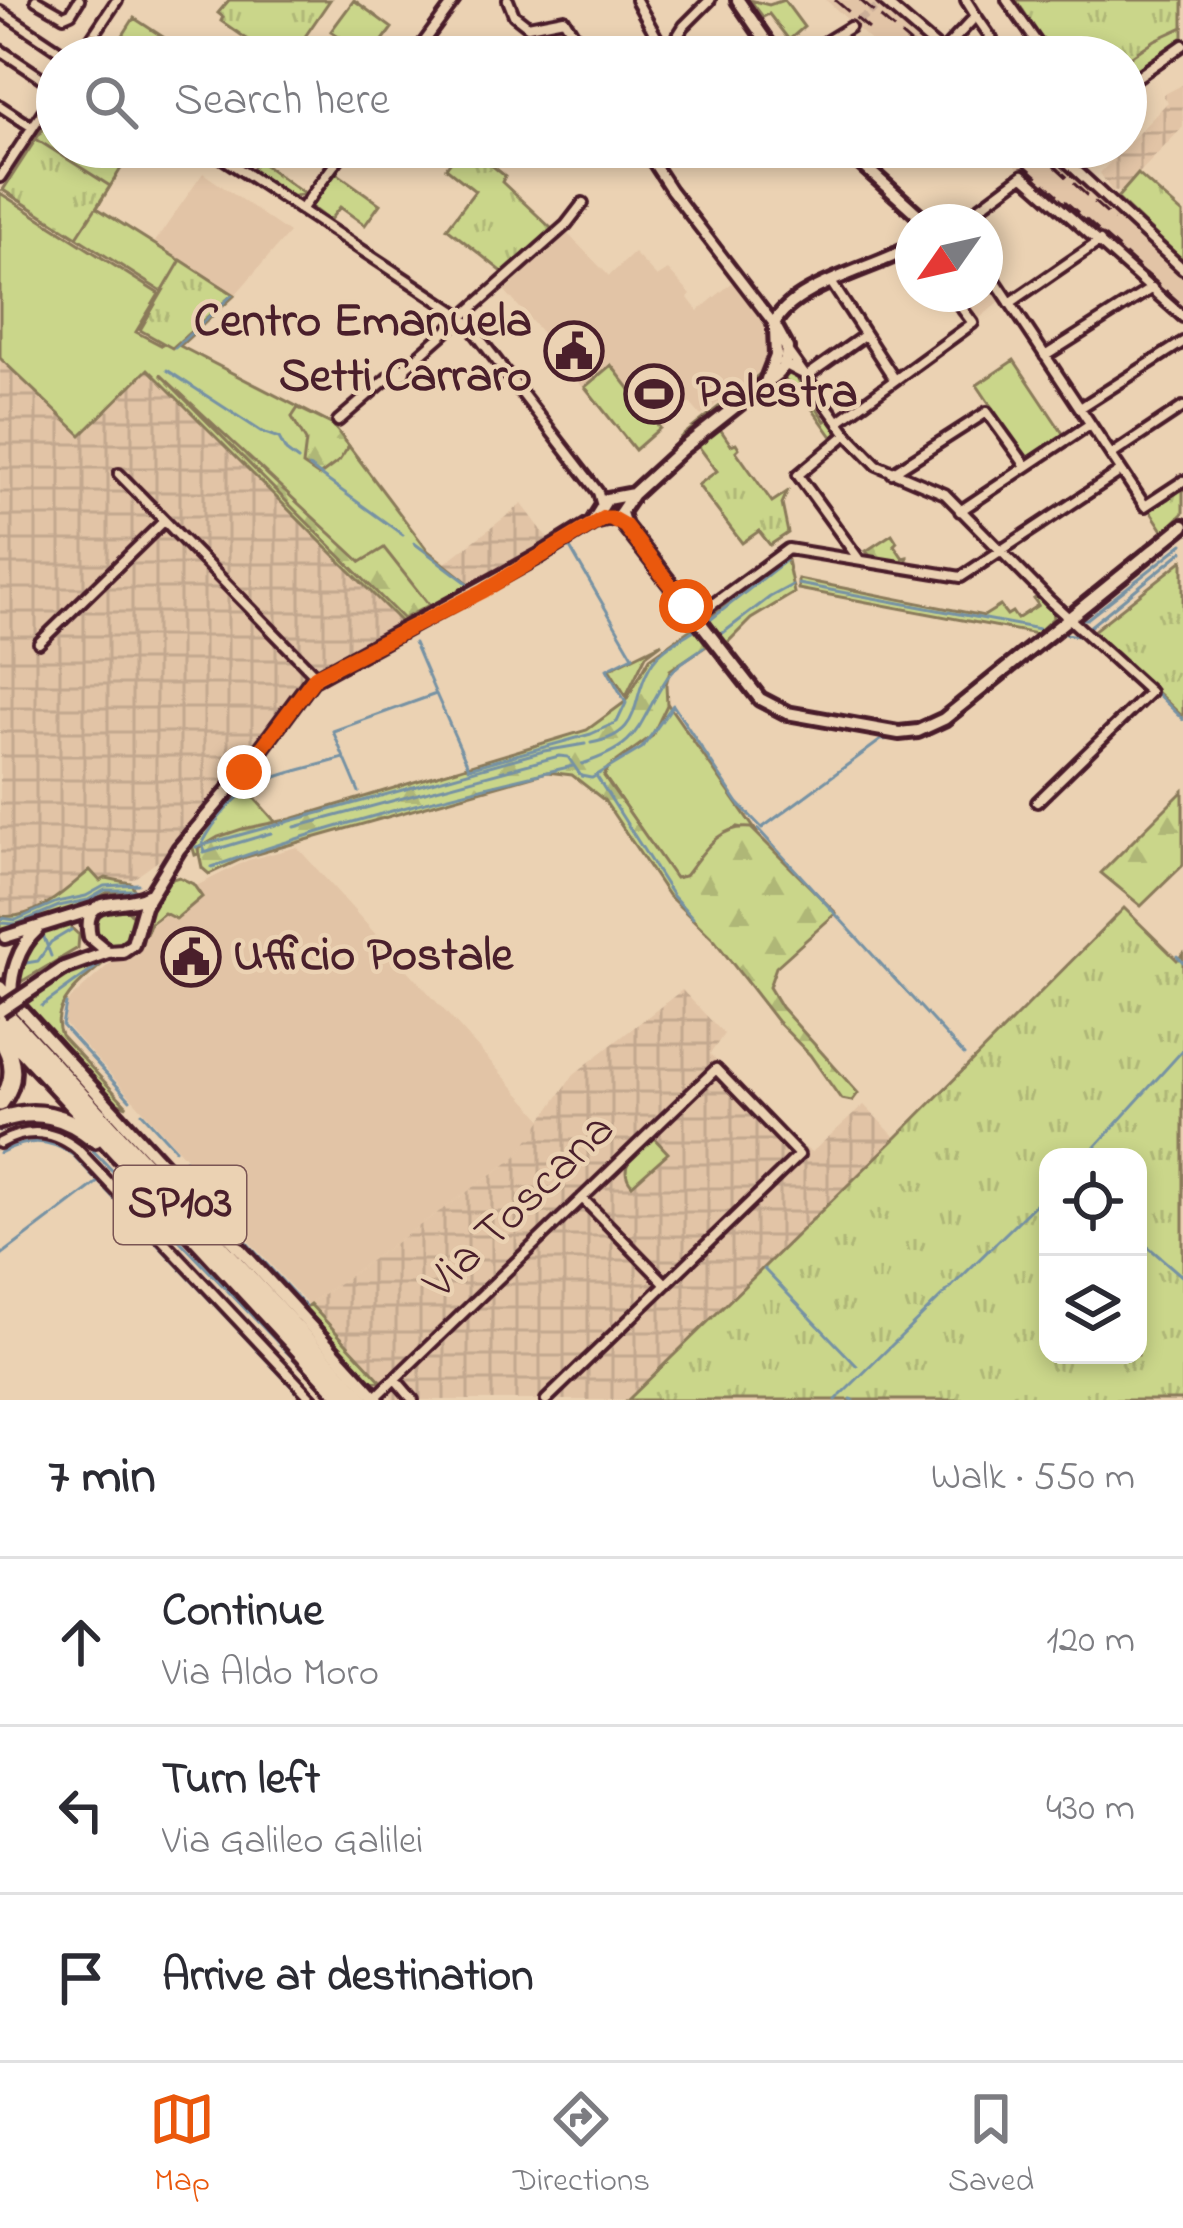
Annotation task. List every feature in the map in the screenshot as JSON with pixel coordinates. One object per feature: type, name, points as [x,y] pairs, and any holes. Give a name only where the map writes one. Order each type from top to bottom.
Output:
[{"type":"highway","name":"SP103","points":[[4,1007],[372,1399]]},
{"type":"highway","name":"SP103","points":[[0,1025],[346,1400]]},
{"type":"highway","points":[[0,1037],[13,1070],[10,1089],[0,1103]]},
{"type":"highway","name":"SP103","points":[[0,1120],[49,1114],[88,1133],[272,1322]]},
{"type":"street","points":[[36,0],[64,16],[79,0]]},
{"type":"street","points":[[93,36],[117,0]]},
{"type":"street","points":[[428,36],[455,0]]},
{"type":"street","points":[[508,0],[514,15],[528,26],[564,19],[575,36]]},
{"type":"street","points":[[636,0],[656,36]]},
{"type":"street","points":[[678,36],[710,0]]},
{"type":"street","points":[[738,0],[763,36]]},
{"type":"street","points":[[966,0],[989,36]]},
{"type":"street","points":[[1007,0],[1032,36]]},
{"type":"street","points":[[883,1],[924,36]]},
{"type":"street","points":[[0,11],[38,36]]},
{"type":"street","points":[[960,36],[976,16]]},
{"type":"street","points":[[835,36],[850,27]]},
{"type":"street","points":[[0,50],[36,75]]},
{"type":"street","points":[[1147,72],[1179,52]]},
{"type":"street","points":[[0,106],[32,127]]},
{"type":"street","points":[[2,170],[36,121]]},
{"type":"street","points":[[239,168],[463,317],[686,606],[698,615],[752,693],[787,713],[899,733],[942,721],[1183,526]]},
{"type":"street","points":[[302,209],[332,168]]},
{"type":"street","points":[[657,168],[774,324],[783,356],[807,376],[847,434],[891,474],[938,489],[1150,692],[1037,802]]},
{"type":"street","points":[[866,168],[906,204]]},
{"type":"street","points":[[1074,168],[1183,269]]},
{"type":"street","points":[[983,204],[1024,176],[1183,317]]},
{"type":"street","points":[[338,421],[389,380],[398,380],[406,367],[566,225],[583,203]]},
{"type":"street","points":[[1010,303],[1100,241]]},
{"type":"street","points":[[774,324],[782,312],[830,282],[860,266],[895,257]]},
{"type":"street","points":[[830,282],[895,380]]},
{"type":"street","points":[[1045,356],[1153,288]]},
{"type":"street","points":[[1003,293],[1145,506],[1183,481]]},
{"type":"street","points":[[839,421],[973,323],[965,312]]},
{"type":"street","points":[[807,376],[866,335]]},
{"type":"street","points":[[1080,408],[1183,342]]},
{"type":"street","points":[[783,356],[807,376]]},
{"type":"street","points":[[64,968],[123,951],[134,943],[154,888],[179,849],[316,676],[483,591],[613,510],[765,382],[783,356]]},
{"type":"street","points":[[1111,455],[1183,407]]},
{"type":"street","points":[[891,474],[987,412],[1027,466]]},
{"type":"street","points":[[960,512],[1090,424]]},
{"type":"street","points":[[847,434],[798,475],[860,560]]},
{"type":"street","points":[[698,615],[788,549],[957,578],[1121,471]]},
{"type":"street","points":[[119,474],[316,676]]},
{"type":"street","points":[[39,643],[164,521]]},
{"type":"street","points":[[3,937],[107,902],[139,900],[154,888]]},
{"type":"street","points":[[123,903],[135,911],[139,921]]},
{"type":"street","points":[[4,1007],[85,951],[95,909]]},
{"type":"street","points":[[65,918],[89,932],[96,946],[108,952]]},
{"type":"street","points":[[4,1007],[19,954],[39,928]]},
{"type":"street","points":[[3,937],[15,944],[19,954]]},
{"type":"street","points":[[4,1007],[0,982],[15,970]]},
{"type":"street","name":"SP103","points":[[4,1007],[203,1211],[372,1399]]},
{"type":"street","name":"Via Toscana","points":[[372,1399],[716,1069],[799,1155],[666,1284]]},
{"type":"street","points":[[0,1143],[39,1132],[75,1147],[313,1400]]},
{"type":"street","points":[[546,1400],[666,1284],[582,1198]]},
{"type":"street","points":[[394,1379],[413,1400]]},
{"type":"shaded area","points":[[826,0],[873,0],[915,36],[866,36]]},
{"type":"shaded area","points":[[1182,85],[1183,127],[1147,165],[1147,124],[1168,102],[1163,95]]},
{"type":"shaded area","points":[[1018,168],[1066,168],[1183,277],[1183,313]]},
{"type":"shaded area","points":[[1105,168],[1144,168],[1122,191],[1112,192],[1100,173]]},
{"type":"shaded area","points":[[203,173],[289,233],[235,295],[155,242]]},
{"type":"shaded area","points":[[567,233],[609,276],[634,253],[657,277],[668,270],[691,295],[688,298],[698,311],[733,282],[766,325],[770,351],[765,367],[701,416],[690,403],[635,450],[505,291]]},
{"type":"shaded area","points":[[968,312],[987,312],[975,322]]},
{"type":"shaded area","points":[[0,358],[81,434],[148,369],[402,623],[311,674],[179,846],[133,879],[112,880],[12,918],[0,916]]},
{"type":"shaded area","points":[[522,504],[550,541],[472,586],[444,564]]},
{"type":"shaded area","points":[[297,847],[544,1121],[516,1157],[308,1305],[224,1214],[215,1190],[62,1021],[66,1003],[196,886],[248,860]]},
{"type":"shaded area","points":[[682,990],[724,1034],[710,1054],[797,1144],[812,1152],[864,1105],[896,1138],[630,1400],[394,1400],[308,1305],[516,1157],[574,1074]]},
{"type":"green space","points":[[229,0],[330,0],[305,36],[243,36],[221,21],[218,13]]},
{"type":"green space","points":[[354,0],[392,28],[386,36],[339,36],[331,31]]},
{"type":"green space","points":[[750,0],[769,5],[784,0],[804,27],[786,36],[769,14],[763,17]]},
{"type":"green space","points":[[1016,0],[1183,0],[1183,27],[1147,46],[1147,36],[1040,36]]},
{"type":"green space","points":[[134,18],[161,36],[122,36]]},
{"type":"green space","points":[[1183,26],[1183,37],[1147,62],[1147,43]]},
{"type":"green space","points":[[36,139],[36,168],[121,168],[97,208],[235,295],[180,346],[333,425],[428,551],[472,586],[402,623],[148,369],[81,435],[0,358],[0,193],[159,294],[136,332],[161,345],[162,292],[3,190]]},
{"type":"green space","points":[[36,139],[36,168],[82,168],[110,186],[77,237],[3,190]]},
{"type":"green space","points":[[269,168],[304,194],[291,197],[252,169]]},
{"type":"green space","points":[[446,168],[495,168],[505,176],[502,182],[552,229],[505,274],[447,228],[475,191]]},
{"type":"green space","points":[[335,172],[380,204],[365,225],[340,207],[329,221],[311,207]]},
{"type":"green space","points":[[1138,174],[1183,214],[1183,260],[1117,198]]},
{"type":"green space","points":[[181,260],[233,294],[172,348],[140,330]]},
{"type":"green space","points":[[1014,360],[1064,435],[1027,460],[977,385]]},
{"type":"green space","points":[[611,365],[660,428],[635,450],[585,387]]},
{"type":"green space","points":[[766,369],[760,380],[685,442],[681,437]]},
{"type":"green space","points":[[793,372],[825,421],[831,418],[838,428],[835,441],[783,376]]},
{"type":"green space","points":[[160,374],[361,562],[384,548],[429,605],[403,619]]},
{"type":"green space","points":[[298,408],[333,425],[349,446],[319,476],[303,465],[306,441],[292,417]]},
{"type":"green space","points":[[718,426],[731,445],[736,443],[736,451],[772,502],[787,492],[782,504],[788,533],[770,545],[759,531],[742,543],[698,485],[717,471],[696,443]]},
{"type":"green space","points":[[1183,487],[1183,513],[1164,532],[1149,509]]},
{"type":"green space","points":[[892,534],[907,565],[872,558],[866,551]]},
{"type":"green space","points":[[782,558],[787,560],[794,593],[751,619],[725,645],[709,619]]},
{"type":"green space","points":[[1183,560],[1183,717],[1093,631]]},
{"type":"green space","points":[[798,579],[984,616],[1000,606],[1017,619],[1038,605],[1034,599],[1039,596],[1053,618],[1036,634],[798,589]]},
{"type":"green space","points":[[695,626],[708,645],[670,670],[667,705],[652,736],[604,776],[675,878],[685,876],[720,835],[751,828],[836,913],[776,967],[769,987],[781,1007],[858,1093],[852,1101],[841,1099],[715,941],[668,895],[604,800],[572,775],[547,772],[246,857],[209,874],[202,868],[198,849],[218,837],[587,730],[625,702],[650,658]]},
{"type":"green space","points":[[662,643],[646,655],[626,696],[609,669]]},
{"type":"green space","points":[[662,696],[756,831],[737,827],[685,876],[675,879],[604,776],[652,736]]},
{"type":"green space","points":[[241,783],[280,827],[195,855],[192,845]]},
{"type":"green space","points":[[1183,791],[1183,865],[1141,906],[1101,873]]},
{"type":"green space","points":[[90,870],[100,881],[131,883],[135,892],[108,892],[76,910],[10,933],[0,931],[0,916],[37,909]]},
{"type":"green space","points":[[179,877],[193,884],[202,897],[176,919],[164,913],[151,923],[145,936],[146,914],[169,880]]},
{"type":"green space","points":[[114,905],[129,911],[135,926],[129,941],[114,947],[99,941],[93,926],[99,911]]},
{"type":"green space","points":[[1124,908],[1177,960],[1183,954],[1183,1400],[628,1400]]},
{"type":"green space","points":[[65,922],[79,935],[78,948],[14,986],[30,946],[44,932]]},
{"type":"green space","points":[[111,957],[72,991],[58,1023],[61,1035],[127,1106],[115,1102],[19,1002],[65,972]]},
{"type":"green space","points":[[653,1137],[668,1153],[632,1185],[627,1165]]},
{"type":"green space","points":[[310,1304],[382,1382],[370,1381],[302,1310]]},
{"type":"waterway","points":[[175,348],[232,295]]},
{"type":"waterway","points":[[167,370],[262,432],[279,438],[298,460]]},
{"type":"waterway","points":[[309,467],[403,535]]},
{"type":"waterway","points":[[205,852],[202,844],[216,822],[245,792],[279,776],[344,758],[333,731],[436,694],[469,768],[591,734],[617,722],[626,703],[607,669],[633,656],[569,546],[587,535]]},
{"type":"waterway","points":[[414,543],[470,585]]},
{"type":"waterway","points":[[1079,619],[1087,619],[1183,544]]},
{"type":"waterway","points":[[1088,628],[1183,551]]},
{"type":"waterway","points":[[710,620],[785,561]]},
{"type":"waterway","points":[[798,584],[1039,629]]},
{"type":"waterway","points":[[719,636],[792,585]]},
{"type":"waterway","points":[[591,743],[628,724],[654,660],[694,630]]},
{"type":"waterway","points":[[1059,633],[1078,636]]},
{"type":"waterway","points":[[414,643],[435,692]]},
{"type":"waterway","points":[[582,764],[628,740],[671,673],[704,647]]},
{"type":"waterway","points":[[1119,658],[1140,678]]},
{"type":"waterway","points":[[1152,689],[1183,719]]},
{"type":"waterway","points":[[592,778],[642,748],[673,705],[738,803],[762,828],[881,740],[919,737],[939,729]]},
{"type":"waterway","points":[[196,847],[544,751],[585,744]]},
{"type":"waterway","points":[[295,827],[559,756],[568,757],[581,776],[591,778]]},
{"type":"waterway","points":[[345,759],[359,792]]},
{"type":"waterway","points":[[212,867],[391,811],[573,766]]},
{"type":"waterway","points":[[597,777],[673,896],[693,918]]},
{"type":"waterway","points":[[758,829],[964,1055]]},
{"type":"waterway","points":[[204,853],[271,833]]},
{"type":"waterway","points":[[0,918],[16,920],[104,886],[138,884]]},
{"type":"waterway","points":[[0,923],[17,924],[105,890],[135,890]]},
{"type":"waterway","points":[[26,963],[38,961],[51,942],[71,930]]},
{"type":"waterway","points":[[42,932],[51,956]]},
{"type":"waterway","points":[[1177,956],[1183,962]]},
{"type":"waterway","points":[[42,1006],[99,965]]},
{"type":"waterway","points":[[66,1004],[62,1025],[130,1100]]},
{"type":"waterway","points":[[1094,1148],[1183,1050]]},
{"type":"waterway","points":[[142,1113],[175,1149]]},
{"type":"waterway","points":[[0,1131],[21,1123]]},
{"type":"waterway","points":[[79,1136],[333,1400]]},
{"type":"waterway","points":[[0,1153],[37,1142],[73,1155],[304,1400]]},
{"type":"waterway","points":[[185,1160],[209,1186],[224,1218],[305,1306]]},
{"type":"waterway","points":[[0,1256],[99,1181]]},
{"type":"waterway","points":[[841,1395],[1039,1201]]},
{"type":"waterway","points":[[1147,1246],[1183,1277]]},
{"type":"waterway","points":[[764,1269],[857,1366]]},
{"type":"waterway","points":[[836,1400],[839,1397]]},
{"type":"tunnel","points":[[850,27],[884,2]]},
{"type":"railway","points":[[835,0],[869,29]]},
{"type":"railway","points":[[860,0],[902,36]]},
{"type":"railway","points":[[1028,168],[1183,306]]},
{"type":"railway","points":[[1057,168],[1114,220]]},
{"type":"place","name":"Centro Emanuela Setti Carraro","points":[[574,351]]},
{"type":"place","name":"Palestra","points":[[654,394]]},
{"type":"place","name":"Ufficio Postale","points":[[191,957]]},
{"type":"route","points":[[244,772],[316,676],[483,591],[604,518],[625,526],[686,606]]}]
